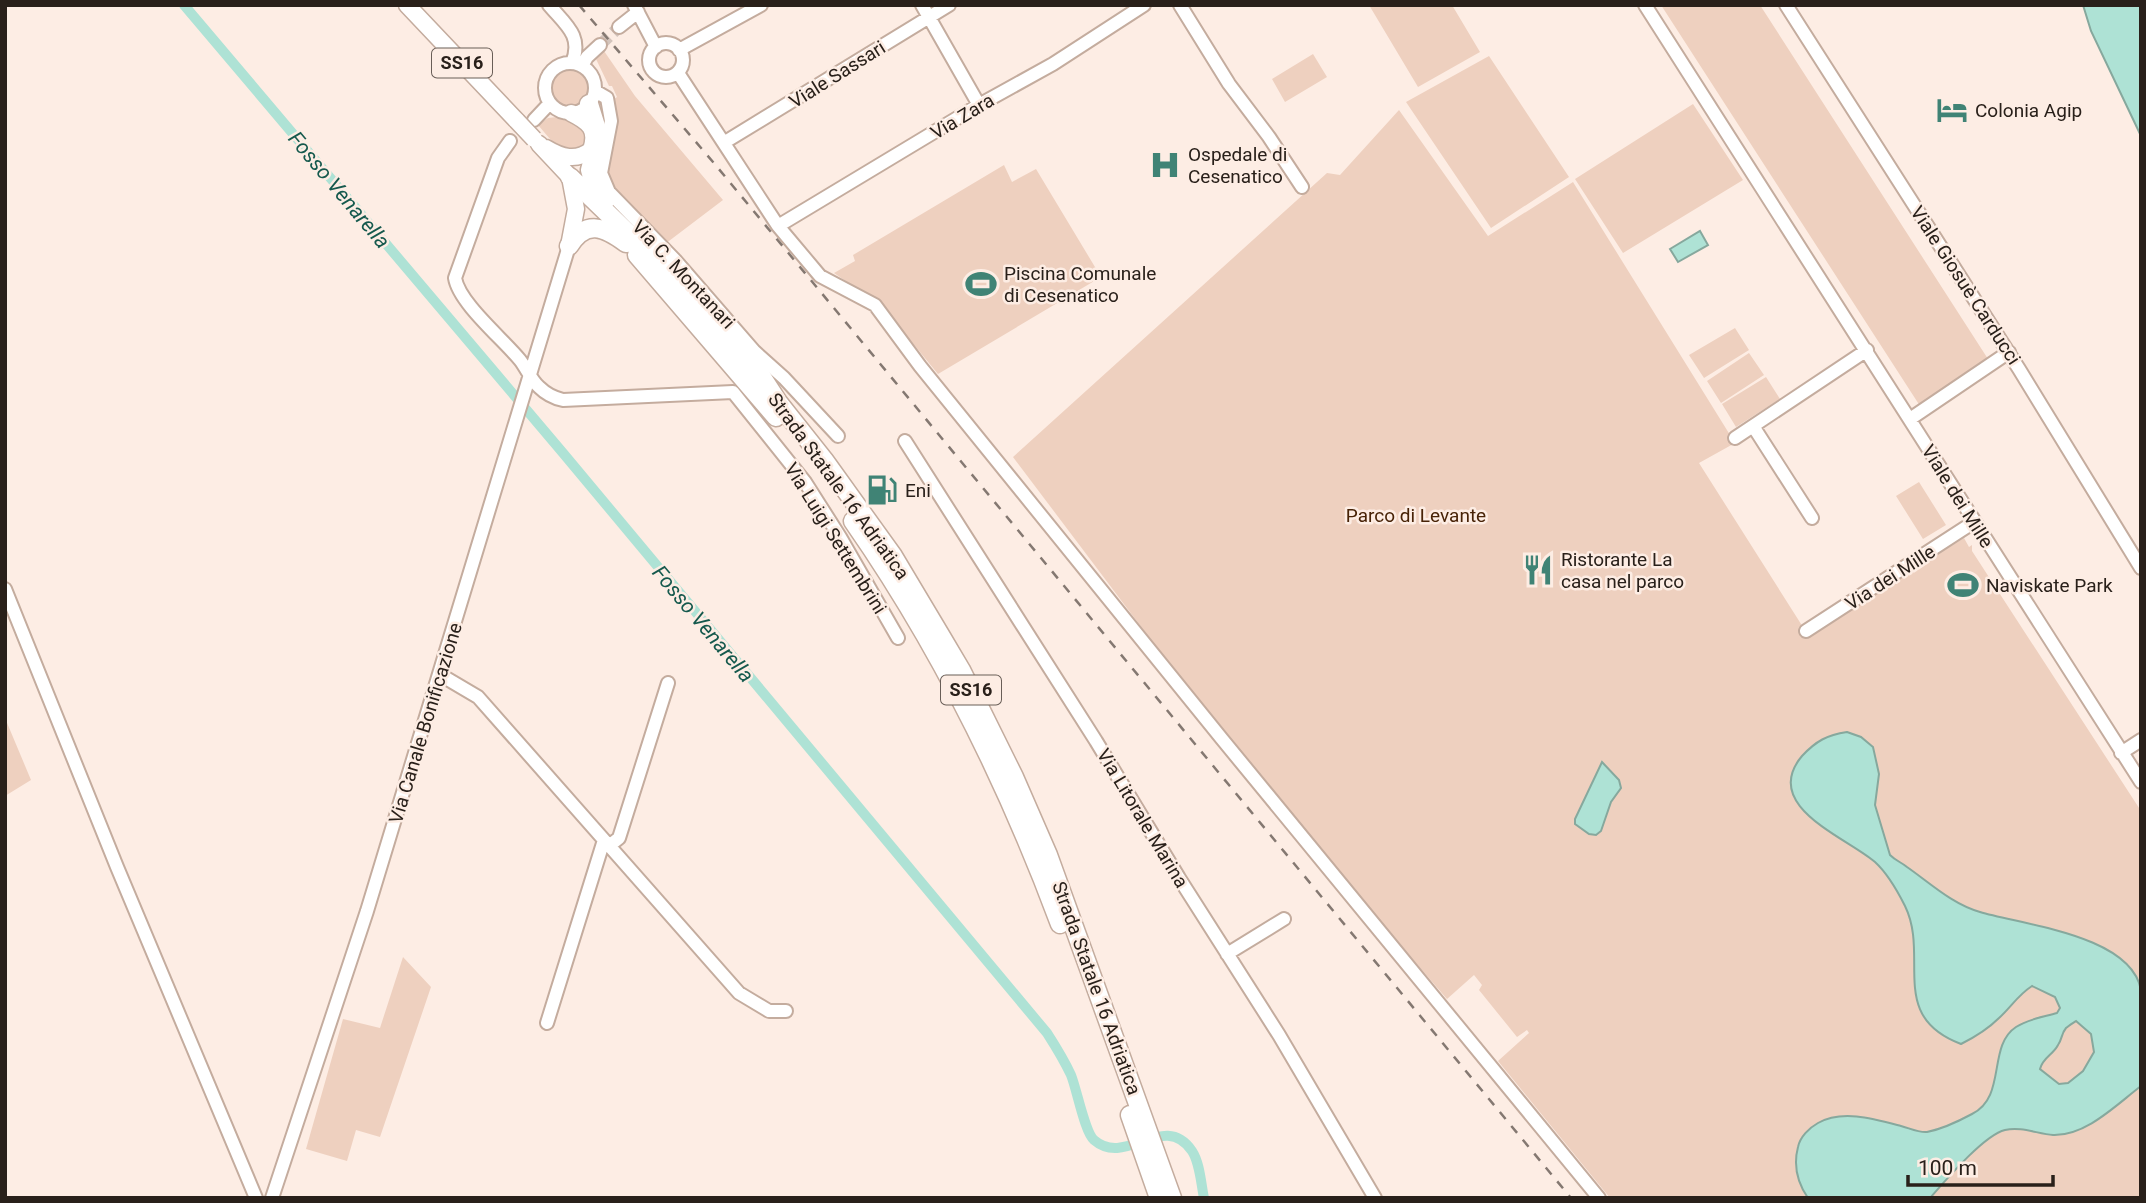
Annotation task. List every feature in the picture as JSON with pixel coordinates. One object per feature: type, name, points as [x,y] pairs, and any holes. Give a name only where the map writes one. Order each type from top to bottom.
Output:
[{"type":"highway","points":[[592,97],[598,136],[590,170],[591,179],[633,244]]},
{"type":"highway","name":"Strada Statale 16 Adriatica","points":[[570,177],[633,244],[817,468],[882,562],[947,671],[1000,777],[1035,856],[1150,1155],[1172,1198]]},
{"type":"highway","points":[[569,246],[577,233],[598,228],[612,232],[633,244]]},
{"type":"highway","name":"Strada Statale 16 Adriatica","points":[[1150,1155],[1158,1198]]},
{"type":"main road","name":"Strada Statale 16 Adriatica","points":[[407,5],[570,177]]},
{"type":"main road","points":[[536,141],[555,153],[569,157],[578,158],[591,150],[594,133],[591,124],[571,113]]},
{"type":"main road","points":[[569,246],[576,209],[570,177]]},
{"type":"street","points":[[549,5],[575,38],[578,48],[577,64]]},
{"type":"street","points":[[680,50],[761,5]]},
{"type":"street","points":[[922,5],[979,105]]},
{"type":"street","name":"Viale Sassari","points":[[725,142],[949,5]]},
{"type":"street","name":"Via Zara","points":[[778,226],[979,105],[1053,64],[1144,5]]},
{"type":"street","points":[[1180,5],[1229,84],[1302,187]]},
{"type":"street","name":"Viale dei Mille","points":[[1646,5],[2141,782]]},
{"type":"street","name":"Viale Giosuè Carducci","points":[[1786,5],[2009,352],[2141,568]]},
{"type":"street","points":[[619,27],[638,8],[660,45]]},
{"type":"street","points":[[577,64],[592,76],[592,97],[578,111],[571,113],[550,103],[545,90],[548,76],[558,66],[577,64],[600,45]]},
{"type":"street","points":[[660,45],[675,46],[680,50],[683,59],[678,73],[669,77],[655,73],[649,60],[660,45]]},
{"type":"street","points":[[678,73],[778,226],[820,276],[875,305],[920,366],[1213,729],[1599,1198]]},
{"type":"street","name":"Via C. Montanari","points":[[592,97],[607,98],[611,111],[601,173],[609,192],[675,260],[754,351],[784,378],[838,436]]},
{"type":"street","points":[[534,120],[550,103]]},
{"type":"street","name":"Via Luigi Settembrini","points":[[510,141],[498,158],[455,278],[457,287],[521,361],[530,379],[554,398],[563,400],[733,392],[805,482],[898,638]]},
{"type":"street","name":"Via Canale Bonificazione","points":[[272,1198],[367,911],[569,246]]},
{"type":"street","points":[[1735,438],[1867,350]]},
{"type":"street","points":[[1910,419],[2009,352]]},
{"type":"street","points":[[1753,426],[1812,518]]},
{"type":"street","name":"Via Litorale Marina","points":[[905,441],[1279,1035],[1375,1198]]},
{"type":"street","name":"Via dei Mille","points":[[1806,631],[1974,522]]},
{"type":"street","points":[[5,589],[117,867],[256,1198]]},
{"type":"street","points":[[439,674],[478,696],[739,993],[769,1011],[786,1011]]},
{"type":"street","points":[[547,1023],[607,843],[619,838],[668,683]]},
{"type":"street","points":[[2121,753],[2141,740]]},
{"type":"street","points":[[1227,954],[1284,919]]},
{"type":"green space","points":[[1369,5],[1452,5],[1480,52],[1418,87]]},
{"type":"green space","points":[[1661,5],[1760,5],[1988,359],[1920,406]]},
{"type":"green space","points":[[604,51],[635,96],[723,200],[665,244],[609,186],[607,176],[617,119],[614,99],[617,97],[596,59],[597,54]]},
{"type":"green space","points":[[1313,54],[1327,77],[1285,102],[1272,79]]},
{"type":"green space","points":[[1489,56],[1569,177],[1491,228],[1406,102]]},
{"type":"green space","points":[[571,66],[586,72],[592,87],[586,102],[571,108],[556,102],[550,87],[556,72]]},
{"type":"green space","points":[[1693,104],[1743,180],[1623,253],[1575,179]]},
{"type":"green space","name":"Parco di Levante","points":[[1399,110],[1488,236],[1573,182],[1735,443],[1699,463],[1808,635],[1964,538],[1969,547],[1972,545],[1972,551],[2141,811],[2141,1198],[1610,1198],[1498,1061],[1529,1033],[1527,1030],[1517,1037],[1479,990],[1482,985],[1474,975],[1447,999],[1191,693],[1013,457],[1327,173],[1340,175]]},
{"type":"green space","points":[[548,118],[579,120],[592,136],[581,152],[556,146],[538,125]]},
{"type":"green space","points":[[1004,165],[1012,182],[1036,169],[1101,277],[938,374],[883,307],[834,273],[855,261],[853,255]]},
{"type":"green space","points":[[1735,328],[1749,350],[1704,378],[1689,355]]},
{"type":"green space","points":[[1749,353],[1764,375],[1721,403],[1707,381]]},
{"type":"green space","points":[[1766,377],[1780,399],[1736,427],[1722,404]]},
{"type":"green space","points":[[1919,482],[1946,525],[1923,539],[1896,496]]},
{"type":"green space","points":[[5,718],[31,780],[5,796]]},
{"type":"green space","points":[[403,957],[431,987],[380,1137],[356,1130],[347,1161],[306,1149],[343,1019],[380,1028]]},
{"type":"water","points":[[2083,5],[2141,5],[2141,136],[2091,31]]},
{"type":"water","points":[[1700,231],[1708,245],[1678,262],[1670,249]]},
{"type":"water","points":[[1847,732],[1861,737],[1873,747],[1879,774],[1875,805],[1892,857],[1960,904],[1980,912],[2073,935],[2118,956],[2133,971],[2141,990],[2141,1086],[2089,1125],[2065,1134],[2053,1135],[2011,1129],[1996,1134],[1965,1160],[1930,1198],[1808,1198],[1797,1174],[1799,1143],[1805,1133],[1815,1125],[1837,1117],[1870,1118],[1924,1132],[1967,1117],[1983,1106],[1990,1096],[2007,1035],[2021,1024],[2057,1013],[2060,1008],[2055,997],[2032,986],[1990,1026],[1961,1044],[1938,1032],[1925,1018],[1917,1001],[1912,925],[1896,889],[1875,862],[1812,818],[1799,805],[1792,790],[1792,774],[1802,756],[1812,746]],"holes":[[[2076,1021],[2091,1034],[2094,1052],[2083,1071],[2068,1083],[2059,1084],[2040,1069],[2069,1025]]]},
{"type":"water","points":[[1602,762],[1619,780],[1621,788],[1611,802],[1601,831],[1596,835],[1589,834],[1575,824],[1575,819]]},
{"type":"waterway","name":"Fosso Venarella","points":[[184,5],[563,453],[1047,1033],[1071,1075],[1084,1120],[1094,1140],[1106,1147],[1119,1148],[1157,1137],[1169,1136],[1181,1140],[1195,1156],[1204,1198]]},
{"type":"tunnel","points":[[600,45],[619,27]]},
{"type":"railway","points":[[579,5],[713,162],[1571,1198]]},
{"type":"place","name":"Colonia Agip","points":[[1952,110]]},
{"type":"place","name":"Ospedale di Cesenatico","points":[[1165,165]]},
{"type":"place","name":"Piscina Comunale di Cesenatico","points":[[981,284]]},
{"type":"place","name":"Eni","points":[[882,490]]},
{"type":"place","name":"Ristorante La casa nel parco","points":[[1538,570]]},
{"type":"place","name":"Naviskate Park","points":[[1963,585]]}]
